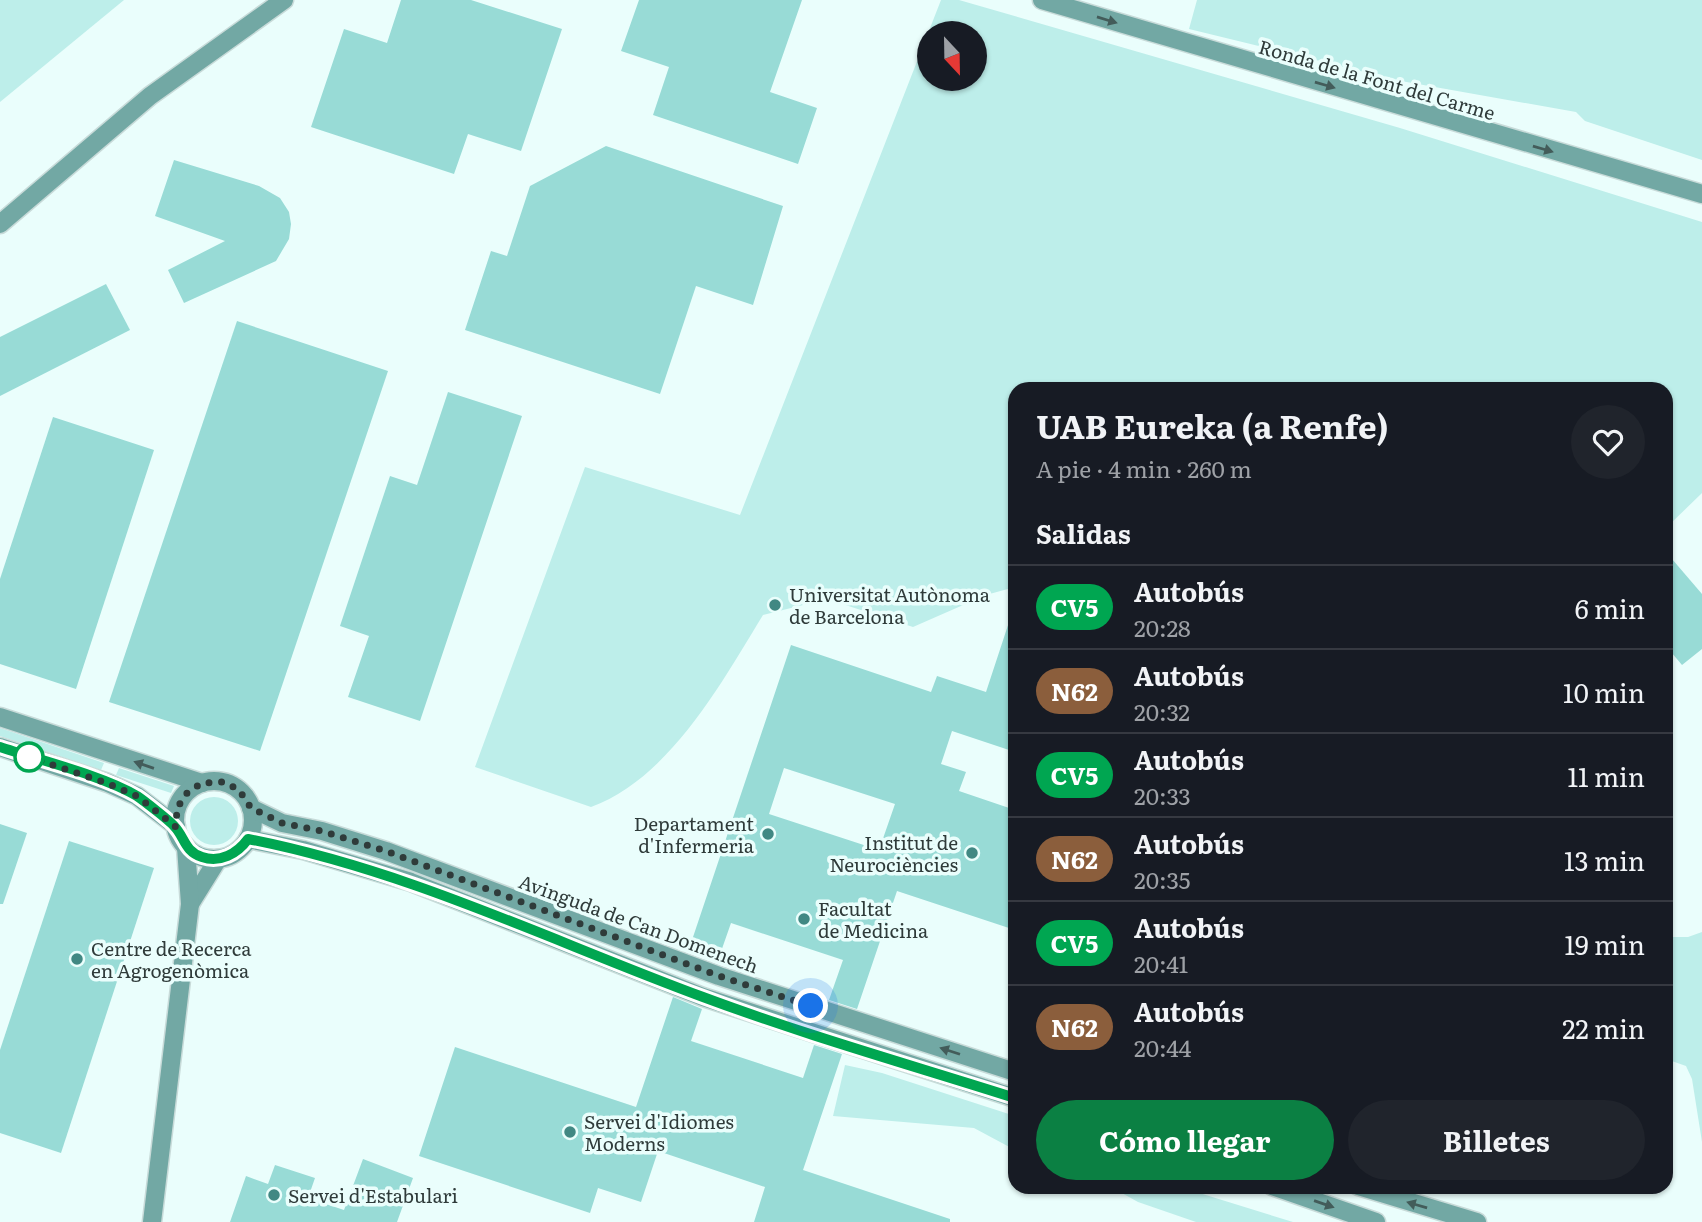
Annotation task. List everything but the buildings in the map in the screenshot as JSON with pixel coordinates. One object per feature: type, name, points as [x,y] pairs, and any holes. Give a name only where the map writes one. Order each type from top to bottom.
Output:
[{"type":"street","name":"Ronda de la Font del Carme","points":[[1042,0],[1483,132],[1702,194]]},
{"type":"street","points":[[0,224],[150,96],[280,2]]},
{"type":"street","points":[[0,717],[202,783],[219,781],[232,785],[245,796],[251,808],[253,824],[248,839],[233,854],[218,859],[203,857],[186,847]]},
{"type":"street","points":[[0,747],[127,792],[176,827]]},
{"type":"street","points":[[152,1222],[190,905],[186,847],[176,827],[176,813],[181,800],[202,783]]},
{"type":"street","name":"Avinguda de Can Domenech","points":[[251,808],[282,823],[322,831],[386,851],[719,976],[1008,1070]]},
{"type":"street","points":[[248,839],[303,850],[411,881],[704,997],[1008,1096]]},
{"type":"street","points":[[190,905],[218,859]]},
{"type":"street","points":[[1295,1194],[1376,1222]]},
{"type":"street","points":[[1384,1194],[1477,1222]]},
{"type":"shaded area","points":[[0,0],[124,0],[0,102]]},
{"type":"shaded area","points":[[941,0],[959,0],[1400,128],[1702,222],[1702,493],[1673,521],[1673,382],[1008,382],[1008,589],[986,595],[913,627],[827,599],[763,615],[711,698],[669,752],[645,775],[619,793],[591,807],[475,767],[585,467],[740,515],[917,61],[917,91],[987,91],[987,21],[933,21]]},
{"type":"shaded area","points":[[1197,0],[1702,0],[1702,160],[1585,121],[1576,112],[1401,81],[1189,29]]},
{"type":"shaded area","points":[[0,728],[104,763],[101,770],[0,736]]},
{"type":"shaded area","points":[[119,768],[174,786],[171,793],[116,775]]},
{"type":"shaded area","points":[[214,797],[231,804],[238,821],[231,838],[214,845],[197,838],[190,821],[197,804]]},
{"type":"shaded area","points":[[1702,932],[1702,1142],[1692,1079],[1686,1066],[1673,1061],[1673,937],[1688,937]]},
{"type":"shaded area","points":[[845,1065],[882,1073],[1008,1114],[1008,1146],[974,1128],[833,1116]]},
{"type":"shaded area","points":[[1124,1194],[1203,1194],[1293,1222],[1196,1222],[1138,1202]]},
{"type":"bus line","name":"CV5","points":[[0,747],[107,783],[137,796],[176,827],[179,838],[186,847],[203,857],[226,857],[240,849],[248,839],[303,850],[411,881],[704,997],[1008,1096]]},
{"type":"place","name":"Universitat Autònoma de Barcelona","points":[[775,605]]},
{"type":"place","name":"Departament d'Infermeria","points":[[768,834]]},
{"type":"place","name":"Institut de Neurociències","points":[[972,853]]},
{"type":"place","name":"Facultat de Medicina","points":[[804,919]]},
{"type":"place","name":"Centre de Recerca en Agrogenòmica","points":[[77,959]]},
{"type":"place","name":"Servei d'Idiomes Moderns","points":[[570,1132]]},
{"type":"place","name":"Servei d'Estabulari","points":[[274,1195]]},
{"type":"route","points":[[29,757],[137,796],[176,827],[177,808],[187,793],[202,783],[224,782],[239,790],[251,808],[282,823],[322,831],[386,851],[719,976],[811,1006]]}]
